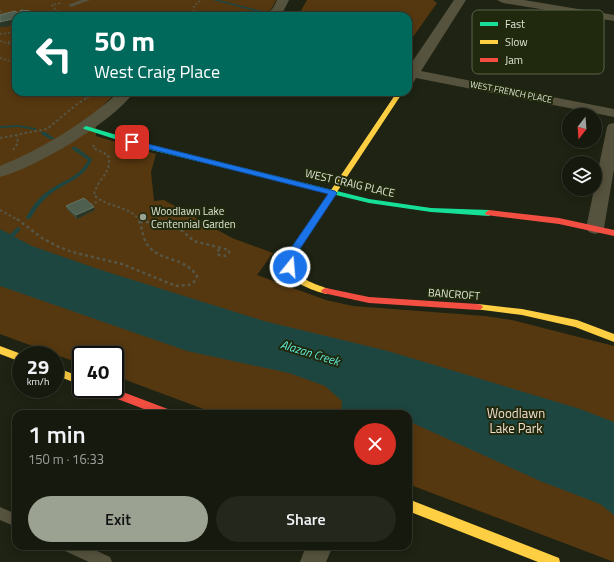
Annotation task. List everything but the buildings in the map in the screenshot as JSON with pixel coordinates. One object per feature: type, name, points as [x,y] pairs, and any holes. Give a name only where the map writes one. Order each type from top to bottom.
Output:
[{"type":"street","points":[[276,12],[283,0]]},
{"type":"street","points":[[412,72],[460,0]]},
{"type":"street","points":[[503,0],[565,10]]},
{"type":"street","points":[[604,16],[614,18]]},
{"type":"street","name":"WEST FRENCH PLACE","points":[[412,75],[614,113]]},
{"type":"street","points":[[0,172],[47,151],[86,128],[101,117],[122,96]]},
{"type":"street","points":[[333,193],[397,96]]},
{"type":"street","points":[[595,228],[614,127]]},
{"type":"street","name":"WEST CRAIG PLACE","points":[[86,128],[142,145],[333,193],[399,206],[494,213],[559,221],[614,233]]},
{"type":"street","name":"BANCROFT","points":[[333,193],[294,251],[290,267],[293,275],[313,287],[335,294],[362,299],[522,312],[577,324],[614,338]]},
{"type":"street","points":[[0,350],[12,355]]},
{"type":"street","points":[[124,397],[158,410]]},
{"type":"street","points":[[412,508],[554,562]]},
{"type":"street","points":[[313,562],[318,550]]},
{"type":"lane","points":[[71,5],[87,0]]},
{"type":"lane","points":[[0,513],[12,519]]},
{"type":"lane","points":[[78,550],[104,562]]},
{"type":"path","points":[[194,12],[194,6],[201,0]]},
{"type":"path","points":[[52,12],[64,9]]},
{"type":"path","points":[[0,11],[10,18]]},
{"type":"path","points":[[0,18],[12,14]]},
{"type":"path","points":[[0,34],[12,32]]},
{"type":"path","points":[[0,41],[12,45]]},
{"type":"path","points":[[5,42],[12,42]]},
{"type":"path","points":[[0,58],[10,61],[12,60]]},
{"type":"path","points":[[0,138],[17,136],[47,129],[64,117],[76,105],[90,96]]},
{"type":"path","points":[[11,151],[18,143],[17,136]]},
{"type":"path","points":[[0,210],[11,215],[45,240],[71,252],[124,265],[176,286],[184,287],[192,284],[196,280],[197,276],[194,270],[186,263],[151,249],[142,234],[140,222],[135,215],[99,201],[94,195],[95,188],[110,168],[111,163],[108,155],[93,148],[94,143]]},
{"type":"path","points":[[90,205],[99,201]]},
{"type":"path","points":[[140,222],[152,222],[180,229],[194,241],[228,249],[229,252],[225,256],[219,255],[217,252],[220,248]]},
{"type":"green space","name":"Woodlawn Lake Park","points":[[0,0],[276,0],[268,12],[12,12],[12,96],[113,96],[96,112],[96,136],[156,154],[151,172],[154,201],[164,200],[232,238],[273,253],[257,275],[326,300],[353,306],[485,316],[512,320],[614,346],[614,562],[412,486],[412,410],[206,410],[124,379],[124,346],[72,346],[72,361],[64,358],[64,346],[32,346],[0,334]]},
{"type":"green space","points":[[307,0],[433,0],[437,3],[412,38],[412,12],[300,12]]},
{"type":"water","name":"Alazan Creek","points":[[0,229],[32,246],[98,269],[264,321],[388,351],[580,409],[614,422],[614,515],[600,504],[540,481],[412,423],[412,410],[341,410],[342,401],[325,386],[289,373],[187,351],[0,286]]},
{"type":"waterway","points":[[215,0],[263,12]]},
{"type":"waterway","points":[[0,127],[18,126],[35,129]]},
{"type":"waterway","points":[[43,133],[52,138]]},
{"type":"waterway","points":[[28,218],[35,206],[44,197],[51,191],[78,175],[87,166],[90,160],[74,148]]},
{"type":"waterway","points":[[0,249],[18,229]]},
{"type":"traffic: fast","points":[[86,128],[142,145],[369,201],[431,210],[489,213]]},
{"type":"traffic: slow","points":[[326,291],[316,288],[299,279],[291,271],[290,263],[294,251],[397,96]]},
{"type":"traffic: slow","points":[[478,307],[522,312],[577,324],[614,338]]},
{"type":"traffic: slow","points":[[0,350],[12,355]]},
{"type":"traffic: slow","points":[[64,374],[72,378]]},
{"type":"traffic: slow","points":[[412,507],[554,562]]},
{"type":"traffic: jam","points":[[489,213],[559,221],[614,233]]},
{"type":"traffic: jam","points":[[326,291],[369,300],[478,307]]},
{"type":"traffic: jam","points":[[124,397],[158,410]]},
{"type":"place","name":"Woodlawn Lake Centennial Garden","points":[[143,217]]},
{"type":"route","points":[[132,142],[333,193],[294,251],[290,267]]}]
